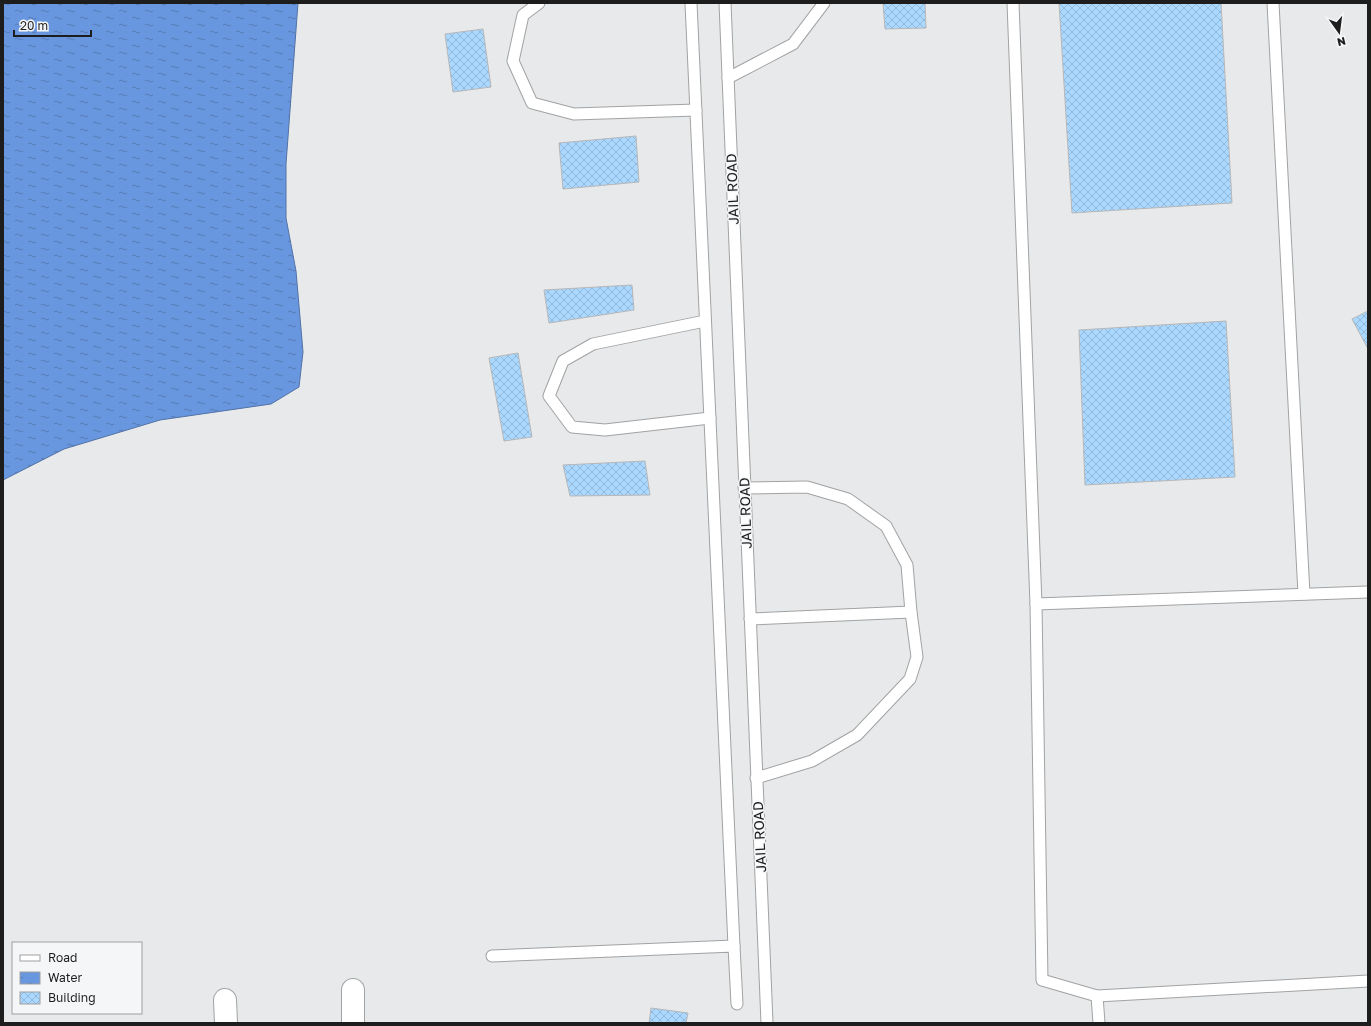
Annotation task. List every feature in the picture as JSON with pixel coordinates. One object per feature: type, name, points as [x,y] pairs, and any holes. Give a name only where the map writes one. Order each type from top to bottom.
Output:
[{"type":"street","points":[[353,1023],[354,990]]},
{"type":"street","points":[[225,1000],[226,1023]]},
{"type":"lane","points":[[539,3],[523,15],[513,61],[532,103],[574,114],[696,110]]},
{"type":"lane","points":[[691,3],[736,1004]]},
{"type":"lane","name":"JAIL ROAD","points":[[725,3],[767,1023]]},
{"type":"lane","points":[[728,78],[793,44],[824,3]]},
{"type":"lane","points":[[1013,3],[1036,604],[1042,980],[1097,996],[1368,981]]},
{"type":"lane","points":[[1273,3],[1304,594]]},
{"type":"lane","points":[[705,321],[593,344],[563,361],[549,396],[572,426],[605,430],[710,418]]},
{"type":"lane","points":[[744,488],[807,487],[848,500],[886,526],[908,565],[911,612],[917,657],[910,679],[857,735],[812,761],[756,778]]},
{"type":"lane","points":[[1036,604],[1368,592]]},
{"type":"lane","points":[[750,619],[911,612]]},
{"type":"lane","points":[[492,956],[734,946]]},
{"type":"lane","points":[[1097,996],[1099,1023]]},
{"type":"water","points":[[3,3],[298,3],[286,164],[286,218],[296,271],[303,352],[299,387],[271,404],[160,420],[64,449],[3,480]]},
{"type":"building","points":[[883,3],[925,3],[926,28],[885,29]]},
{"type":"building","points":[[1059,3],[1221,3],[1232,203],[1072,213]]},
{"type":"building","points":[[483,29],[491,87],[453,92],[445,34]]},
{"type":"building","points":[[636,136],[639,182],[563,189],[559,143]]},
{"type":"building","points":[[632,285],[634,310],[549,323],[544,290]]},
{"type":"building","points":[[1368,311],[1368,349],[1352,319]]},
{"type":"building","points":[[1226,321],[1235,477],[1085,485],[1079,330]]},
{"type":"building","points":[[518,353],[532,437],[504,441],[489,358]]},
{"type":"building","points":[[645,461],[650,495],[570,496],[563,465]]},
{"type":"building","points":[[651,1008],[688,1013],[686,1023],[649,1023]]}]
